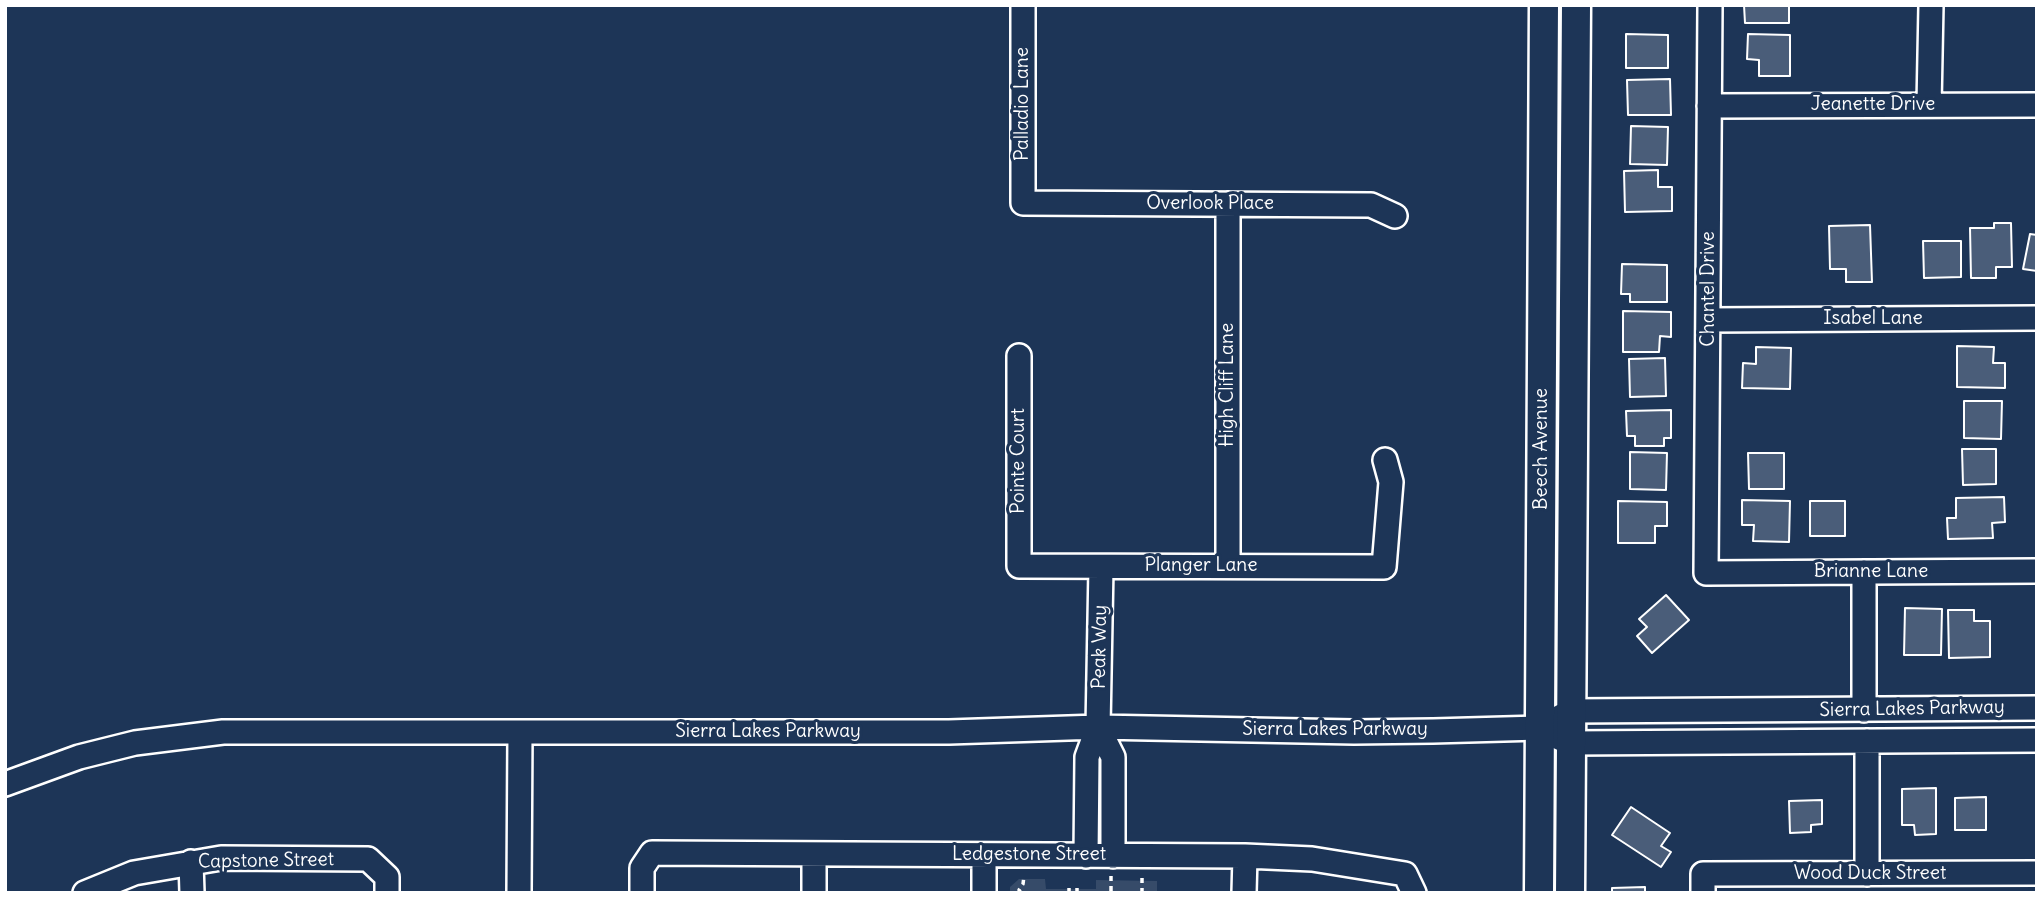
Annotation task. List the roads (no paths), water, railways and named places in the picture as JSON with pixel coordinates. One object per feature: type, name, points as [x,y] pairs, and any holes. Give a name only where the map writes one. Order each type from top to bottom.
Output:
[{"type":"main road","name":"Beech Avenue","points":[[1539,893],[1544,5]]},
{"type":"main road","name":"Beech Avenue","points":[[1570,893],[1576,5]]},
{"type":"street","name":"Palladio Lane","points":[[1023,5],[1023,203]]},
{"type":"street","name":"Chantel Drive","points":[[1706,573],[1710,5]]},
{"type":"street","points":[[1929,105],[1931,5]]},
{"type":"street","name":"Jeanette Drive","points":[[1709,106],[2037,105]]},
{"type":"street","name":"Overlook Place","points":[[1023,203],[1371,205],[1395,216]]},
{"type":"street","name":"High Cliff Lane","points":[[1228,204],[1228,566]]},
{"type":"street","name":"Isabel Lane","points":[[1709,320],[2037,318]]},
{"type":"street","name":"Pointe Court","points":[[1019,356],[1019,566]]},
{"type":"street","name":"Planger Lane","points":[[1019,566],[1384,567],[1391,482],[1385,460]]},
{"type":"street","name":"Peak Way","points":[[1086,856],[1087,757],[1098,727],[1101,567]]},
{"type":"street","name":"Brianne Lane","points":[[1706,573],[2037,571]]},
{"type":"street","points":[[1864,572],[1864,710]]},
{"type":"street","name":"Sierra Lakes Parkway","points":[[5,784],[79,757],[135,743],[223,732],[949,732],[1098,727],[1354,732],[1539,727],[1571,711],[2037,708]]},
{"type":"street","name":"Peak Way","points":[[1098,727],[1113,757],[1112,866]]},
{"type":"street","name":"Sierra Lakes Parkway","points":[[1539,727],[1570,743],[2037,740]]},
{"type":"street","points":[[519,893],[520,732]]},
{"type":"street","points":[[1867,741],[1867,874]]},
{"type":"street","name":"Ledgestone Street","points":[[642,893],[642,868],[652,853],[1086,856],[1112,866],[1245,856],[1312,859],[1409,883]]},
{"type":"street","points":[[814,854],[814,893]]},
{"type":"street","points":[[984,855],[984,893]]},
{"type":"street","points":[[1244,893],[1245,856]]},
{"type":"street","name":"Capstone Street","points":[[85,893],[134,873],[221,858],[368,859],[387,877],[387,893]]},
{"type":"street","points":[[191,862],[192,893]]},
{"type":"street","name":"Wood Duck Street","points":[[1703,883],[1867,874],[2037,873]]}]
